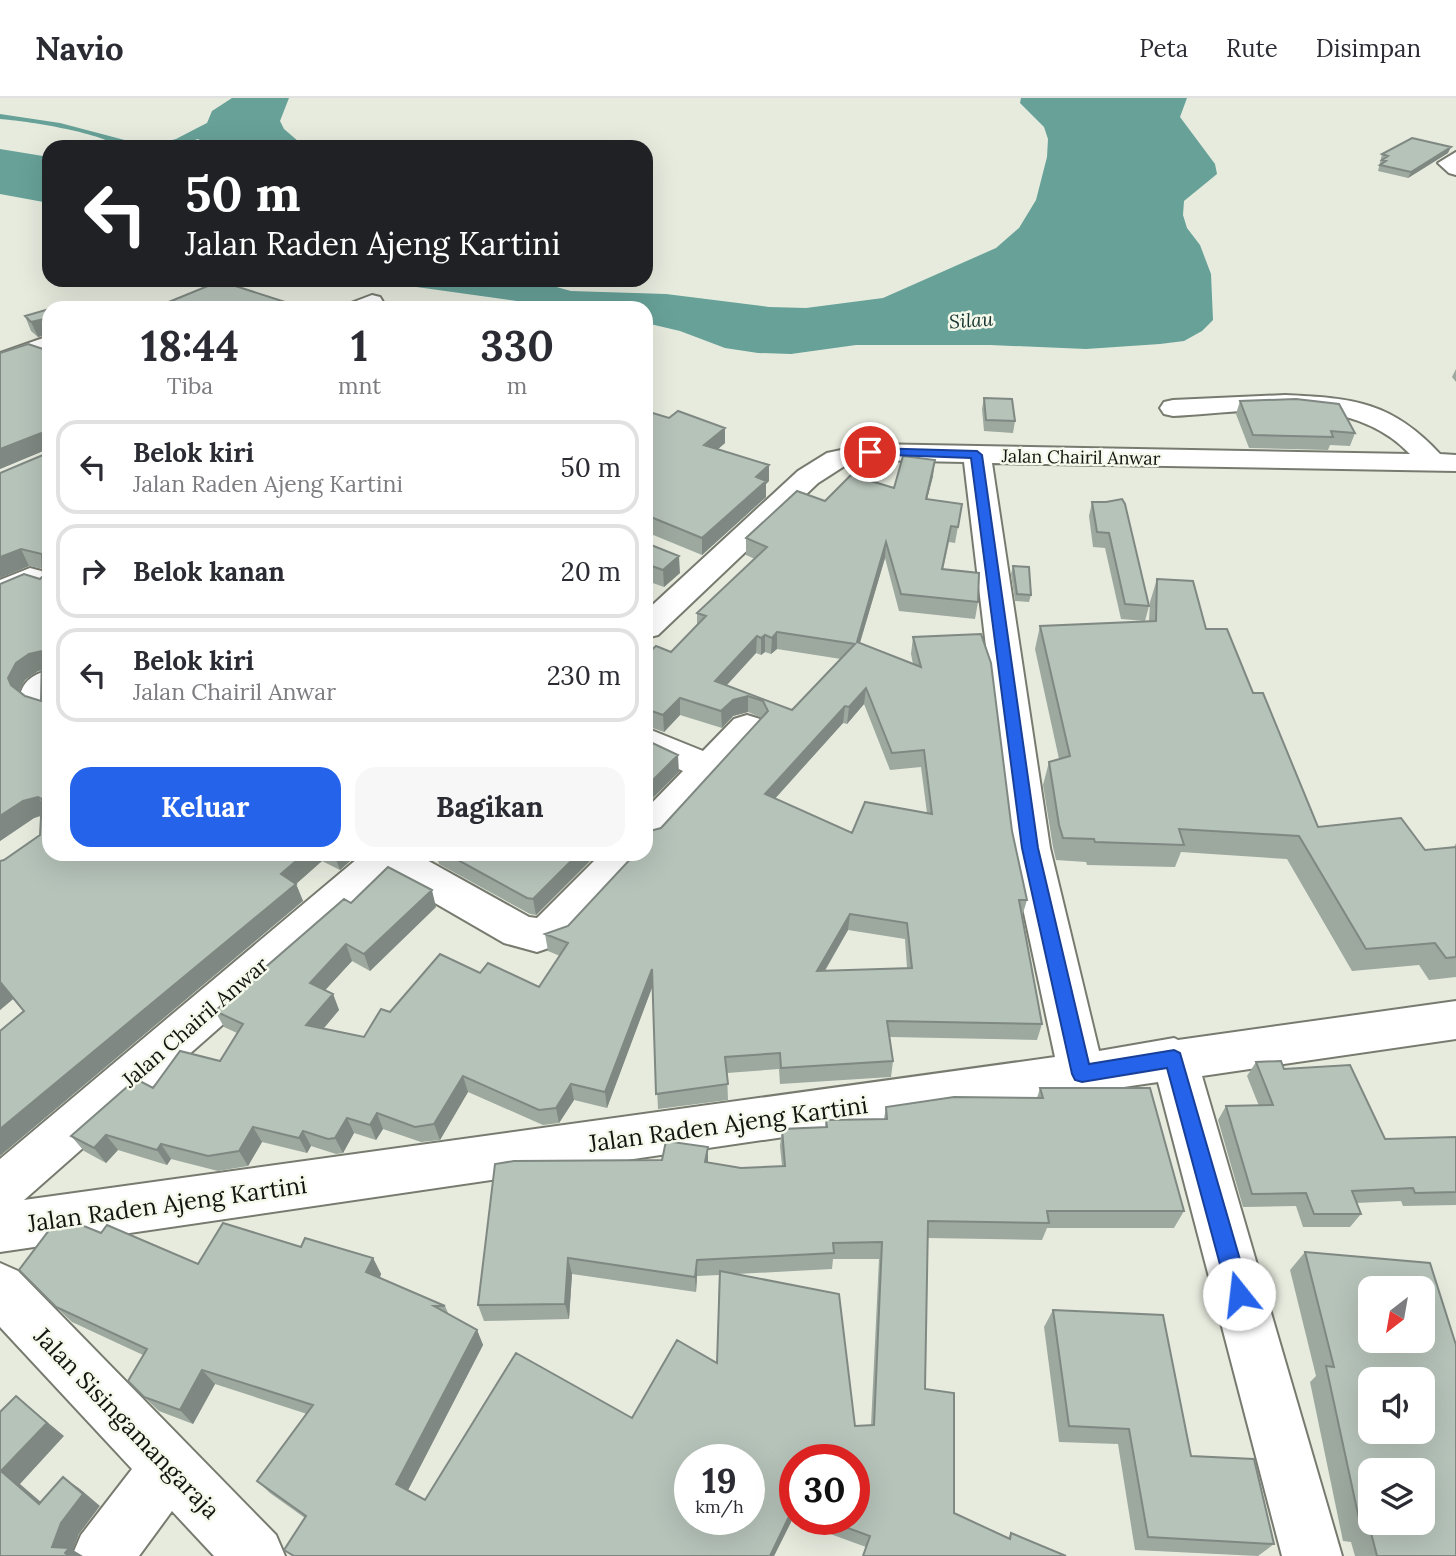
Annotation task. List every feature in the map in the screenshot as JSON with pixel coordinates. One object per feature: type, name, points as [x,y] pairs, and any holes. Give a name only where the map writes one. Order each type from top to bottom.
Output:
[{"type":"street","points":[[1456,158],[1447,163],[1456,169]]},
{"type":"street","points":[[0,362],[42,347]]},
{"type":"street","points":[[1172,408],[1311,404],[1361,411],[1392,424],[1445,463]]},
{"type":"street","name":"Jalan Chairil Anwar","points":[[653,619],[696,566],[808,477],[837,460],[870,452],[1445,463]]},
{"type":"street","points":[[977,455],[1030,848],[1082,1074]]},
{"type":"street","points":[[0,593],[30,577],[42,581]]},
{"type":"street","points":[[653,826],[747,727]]},
{"type":"street","points":[[653,743],[708,768]]},
{"type":"street","name":"Jalan Chairil Anwar","points":[[0,1190],[380,861]]},
{"type":"street","points":[[397,861],[519,931],[537,935],[554,929],[618,861]]},
{"type":"street","name":"Jalan Raden Ajeng Kartini","points":[[0,1227],[1456,1020]]},
{"type":"street","points":[[1174,1058],[1312,1556]]},
{"type":"street","name":"Jalan Sisingamangaraja","points":[[0,1289],[256,1556]]},
{"type":"street","points":[[102,1556],[169,1468]]},
{"type":"water","points":[[232,98],[289,98],[280,121],[284,129],[297,140],[172,140],[207,123],[212,111]]},
{"type":"water","name":"Silau","points":[[1021,98],[1187,98],[1180,117],[1215,164],[1217,174],[1184,201],[1183,215],[1187,228],[1200,245],[1211,274],[1213,320],[1202,331],[1184,341],[1086,349],[990,345],[856,345],[791,354],[758,353],[725,348],[680,331],[653,325],[653,301],[517,301],[416,287],[556,287],[571,291],[666,294],[769,307],[806,308],[883,298],[996,248],[1019,228],[1036,200],[1047,157],[1048,139],[1044,127],[1020,103]]},
{"type":"water","points":[[0,114],[60,123],[125,140],[104,140],[80,132],[0,119]]},
{"type":"water","points":[[0,149],[42,156],[42,202],[0,194]]},
{"type":"building","points":[[1412,138],[1451,147],[1411,172],[1380,165],[1388,156],[1382,154]]},
{"type":"building","points":[[205,287],[239,287],[282,301],[171,301]]},
{"type":"building","points":[[42,311],[42,319],[31,322],[25,316]]},
{"type":"building","points":[[28,344],[42,349],[42,434],[0,449],[0,353]]},
{"type":"building","points":[[984,398],[1012,399],[1015,421],[986,420]]},
{"type":"building","points":[[1296,399],[1339,404],[1355,433],[1331,431],[1333,437],[1253,435],[1240,401]]},
{"type":"building","points":[[678,411],[725,428],[704,445],[769,465],[756,477],[766,481],[702,538],[653,518],[653,413],[669,418]]},
{"type":"building","points":[[42,455],[42,554],[21,549],[0,557],[0,473]]},
{"type":"building","points":[[903,456],[935,460],[926,499],[962,504],[958,527],[951,526],[942,569],[979,573],[978,602],[901,594],[886,542],[857,642],[921,667],[913,637],[981,634],[991,663],[1012,831],[1027,900],[1019,900],[1042,1024],[887,1021],[893,1061],[781,1068],[780,1053],[725,1057],[728,1084],[656,1094],[652,969],[605,1092],[571,1084],[556,1108],[539,1110],[463,1076],[434,1124],[415,1127],[377,1113],[370,1125],[347,1118],[335,1138],[328,1139],[303,1131],[299,1138],[253,1127],[239,1151],[208,1156],[161,1144],[157,1150],[106,1135],[94,1148],[71,1136],[136,1079],[153,1088],[180,1051],[220,1061],[243,1024],[215,1011],[344,899],[351,903],[388,867],[432,890],[364,954],[346,944],[310,983],[333,994],[306,1025],[364,1037],[381,1009],[390,1012],[440,954],[480,973],[488,963],[539,987],[568,943],[545,934],[568,926],[628,861],[653,861],[653,830],[661,828],[768,711],[763,701],[748,696],[733,700],[721,711],[680,698],[663,715],[653,711],[653,649],[656,646],[671,652],[706,616],[697,613],[767,547],[746,538],[797,491],[825,501],[851,475],[894,488]],"holes":[[[777,632],[855,644],[792,710],[715,681],[757,636],[772,638]],[[866,688],[892,753],[924,750],[932,814],[865,802],[852,833],[765,794],[845,706],[849,707]],[[850,914],[907,923],[912,968],[817,971]]]},
{"type":"building","points":[[1122,499],[1149,606],[1125,604],[1109,533],[1097,532],[1092,502]]},
{"type":"building","points":[[653,546],[679,556],[663,570],[653,566]]},
{"type":"building","points":[[1013,566],[1029,567],[1031,595],[1017,594]]},
{"type":"building","points":[[24,574],[40,579],[42,577],[42,651],[42,799],[38,797],[23,801],[0,816],[0,584]],"holes":[[[42,651],[41,701],[25,696],[11,685],[8,678],[16,663],[29,654]]]},
{"type":"building","points":[[1157,579],[1193,581],[1206,629],[1227,629],[1253,693],[1263,693],[1318,827],[1401,818],[1425,850],[1456,847],[1456,957],[1446,958],[1435,943],[1366,949],[1299,836],[1179,829],[1184,845],[1095,842],[1094,839],[1063,838],[1049,762],[1070,756],[1040,626],[1156,621]]},
{"type":"building","points":[[653,743],[678,755],[653,780]]},
{"type":"building","points":[[42,799],[42,861],[296,861],[281,874],[296,884],[0,1129],[0,1031],[24,1011],[0,984],[0,861],[40,835]]},
{"type":"building","points":[[460,861],[571,861],[533,899]]},
{"type":"building","points":[[1281,1061],[1284,1069],[1350,1065],[1385,1139],[1456,1137],[1456,1192],[1415,1193],[1413,1188],[1352,1191],[1361,1214],[1314,1214],[1306,1193],[1252,1194],[1226,1106],[1273,1105],[1256,1062]]},
{"type":"building","points":[[1040,1088],[1150,1088],[1184,1211],[1047,1211],[1049,1223],[928,1221],[925,1389],[954,1393],[954,1513],[1010,1539],[1011,1533],[1066,1556],[863,1556],[870,1536],[867,1535],[870,1535],[870,1444],[779,1444],[780,1535],[770,1556],[294,1556],[284,1550],[306,1516],[257,1481],[313,1405],[202,1370],[180,1410],[144,1397],[128,1381],[147,1349],[56,1307],[19,1270],[50,1229],[79,1224],[101,1233],[107,1225],[198,1264],[223,1223],[301,1247],[305,1238],[373,1258],[366,1272],[445,1306],[434,1306],[477,1330],[396,1484],[425,1500],[516,1353],[632,1418],[677,1340],[717,1363],[720,1271],[839,1294],[855,1426],[874,1425],[882,1242],[833,1243],[834,1253],[697,1260],[695,1277],[568,1258],[565,1304],[478,1305],[495,1164],[514,1161],[662,1160],[666,1141],[708,1147],[705,1162],[741,1168],[785,1166],[782,1129],[827,1127],[826,1120],[887,1119],[886,1107],[954,1097],[1043,1098]]},
{"type":"building","points":[[1305,1252],[1430,1263],[1434,1276],[1358,1276],[1358,1353],[1435,1353],[1435,1279],[1456,1345],[1456,1556],[1377,1556],[1372,1535],[1435,1535],[1435,1458],[1358,1458],[1358,1514],[1326,1366],[1334,1367]]},
{"type":"building","points":[[1053,1310],[1163,1315],[1191,1456],[1254,1459],[1274,1544],[1148,1537],[1129,1429],[1069,1426]]},
{"type":"building","points":[[16,1396],[47,1423],[1,1471],[39,1504],[63,1477],[83,1494],[61,1523],[52,1547],[69,1548],[65,1553],[69,1556],[0,1556],[0,1412]]},
{"type":"route","points":[[870,452],[977,455],[1030,848],[1082,1074],[1174,1058],[1239,1294]]}]
